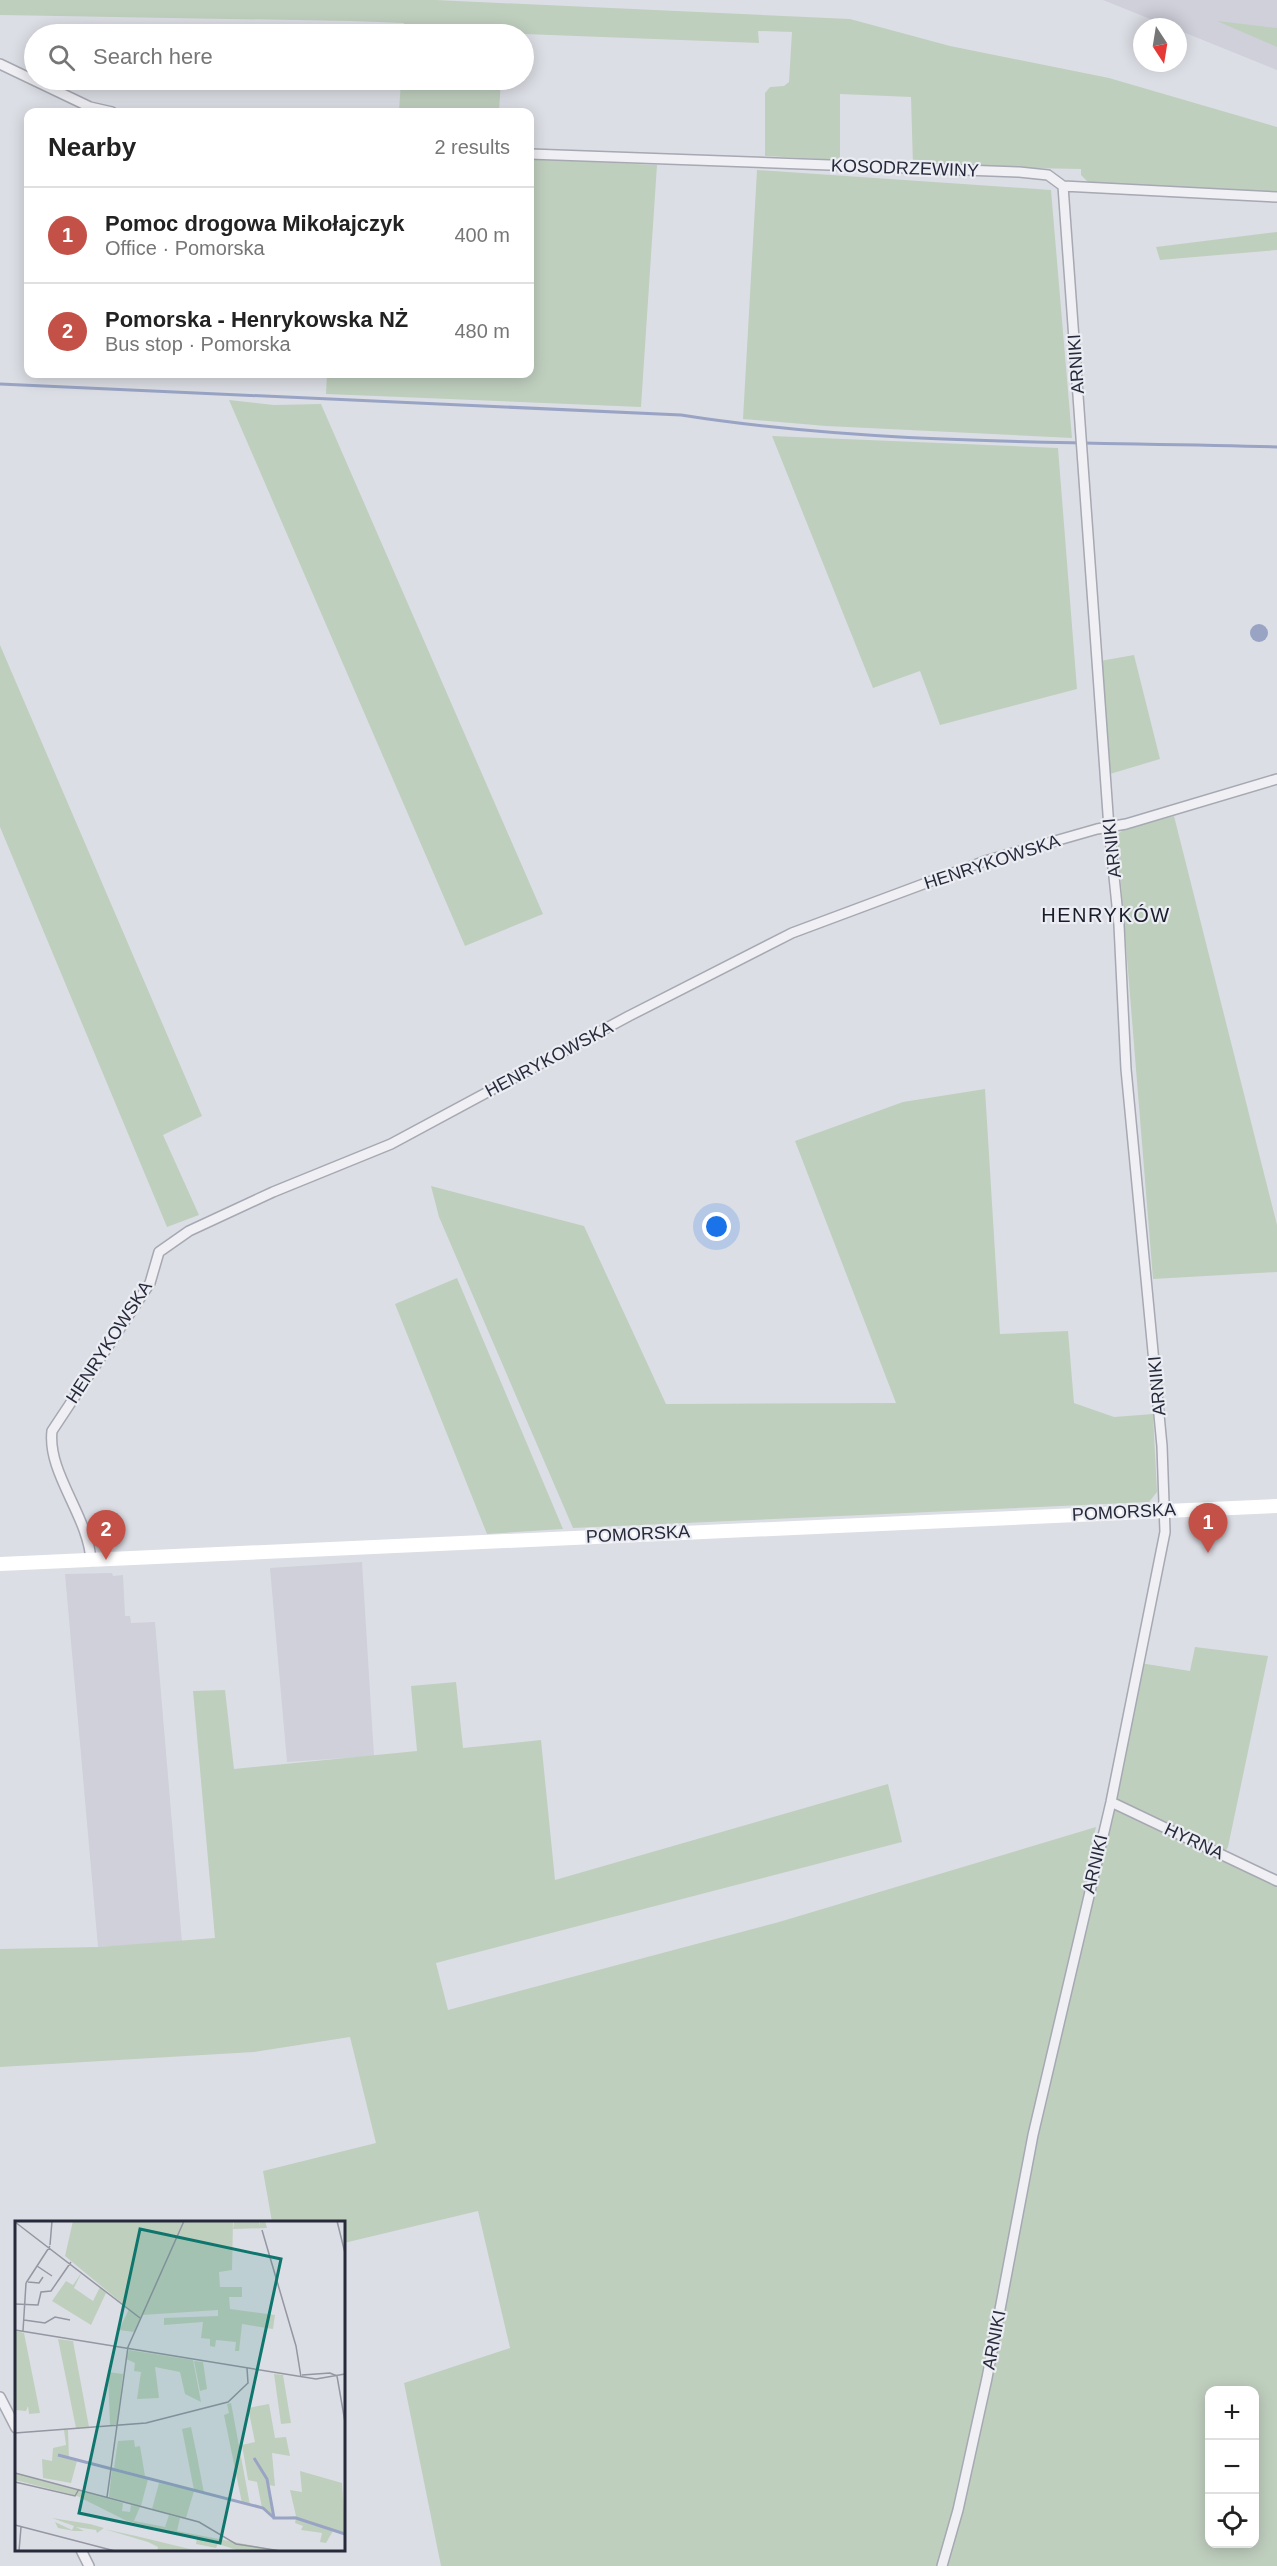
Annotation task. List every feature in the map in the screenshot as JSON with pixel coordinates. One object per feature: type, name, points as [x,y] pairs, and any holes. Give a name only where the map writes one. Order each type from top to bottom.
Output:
[{"type":"street","points":[[0,64],[24,75]]},
{"type":"street","points":[[54,90],[94,108]]},
{"type":"street","name":"KOSODRZEWINY","points":[[534,154],[1019,172],[1048,175],[1063,186],[1277,198]]},
{"type":"street","name":"ARNIKI","points":[[942,2566],[958,2510],[987,2378],[1033,2135],[1111,1802],[1165,1532],[1162,1446],[1126,1069],[1118,914],[1109,828],[1063,186]]},
{"type":"street","name":"HENRYKOWSKA","points":[[91,1561],[88,1542],[55,1458],[51,1441],[52,1431],[150,1282],[156,1258],[164,1247],[189,1231],[273,1191],[391,1144],[628,1016],[792,933],[985,861],[1109,828],[1277,778]]},
{"type":"street","name":"POMORSKA","points":[[0,1564],[1277,1506]]},
{"type":"street","name":"HYRNA","points":[[1111,1802],[1277,1881]]},
{"type":"street","points":[[0,2397],[15,2426]]},
{"type":"street","points":[[82,2551],[89,2566]]},
{"type":"shaded area","points":[[1103,0],[1277,0],[1277,70],[1187,34],[1187,18],[1148,18]]},
{"type":"shaded area","points":[[362,1562],[374,1756],[287,1762],[270,1568]]},
{"type":"shaded area","points":[[112,1573],[113,1576],[123,1575],[125,1616],[130,1616],[131,1623],[155,1622],[182,1942],[98,1947],[65,1574]]},
{"type":"green space","points":[[0,0],[436,0],[850,19],[950,46],[1109,78],[1277,127],[1277,197],[1094,188],[1081,175],[1081,169],[913,166],[911,97],[840,94],[840,160],[765,156],[765,93],[770,87],[784,86],[789,82],[792,32],[758,31],[759,43],[534,34],[534,24],[404,24],[351,21],[0,15]]},
{"type":"green space","points":[[1217,21],[1277,28],[1277,47]]},
{"type":"green space","points":[[400,90],[500,90],[499,108],[399,108]]},
{"type":"green space","points":[[534,159],[657,165],[641,407],[326,394],[327,378],[534,378]]},
{"type":"green space","points":[[757,170],[1051,190],[1072,438],[826,426],[743,419]]},
{"type":"green space","points":[[1277,232],[1277,250],[1160,260],[1156,247]]},
{"type":"green space","points":[[229,400],[274,405],[321,404],[543,914],[465,946]]},
{"type":"green space","points":[[772,436],[1058,448],[1077,689],[940,725],[920,671],[873,688]]},
{"type":"green space","points":[[0,645],[202,1116],[163,1135],[199,1215],[167,1227],[0,827]]},
{"type":"green space","points":[[1134,655],[1160,759],[1110,774],[1100,661]]},
{"type":"green space","points":[[1174,816],[1277,1225],[1277,1272],[1153,1279],[1117,835],[1123,830]]},
{"type":"green space","points":[[985,1089],[1000,1334],[1068,1331],[1074,1403],[1114,1417],[1153,1414],[1157,1492],[1149,1502],[573,1528],[439,1217],[431,1186],[584,1226],[666,1404],[896,1403],[795,1141],[903,1102]]},
{"type":"green space","points":[[457,1278],[563,1529],[487,1534],[395,1304]]},
{"type":"green space","points":[[1195,1647],[1268,1656],[1228,1847],[1223,1855],[1277,1883],[1277,2566],[441,2566],[404,2383],[510,2348],[478,2211],[345,2243],[345,2221],[272,2221],[263,2171],[376,2143],[350,2037],[254,2052],[0,2067],[0,1949],[98,1947],[215,1938],[193,1691],[225,1690],[234,1769],[417,1751],[411,1686],[456,1682],[463,1748],[541,1740],[555,1880],[888,1784],[902,1842],[436,1963],[448,2010],[779,1922],[1096,1827],[1085,1876],[1092,1874],[1140,1663],[1190,1671]]},
{"type":"water","points":[[1259,624],[1265,627],[1268,633],[1265,639],[1259,642],[1253,639],[1250,633],[1253,627]]},
{"type":"waterway","points":[[0,384],[681,415],[755,425],[904,437],[1277,447]]},
{"type":"place","name":"Pomoc drogowa Mikołajczyk","points":[[1208,1553]]},
{"type":"place","name":"Pomorska - Henrykowska NŻ","points":[[106,1560]]},
{"type":"district","name":"HENRYKÓW","points":[[1106,915]]}]
